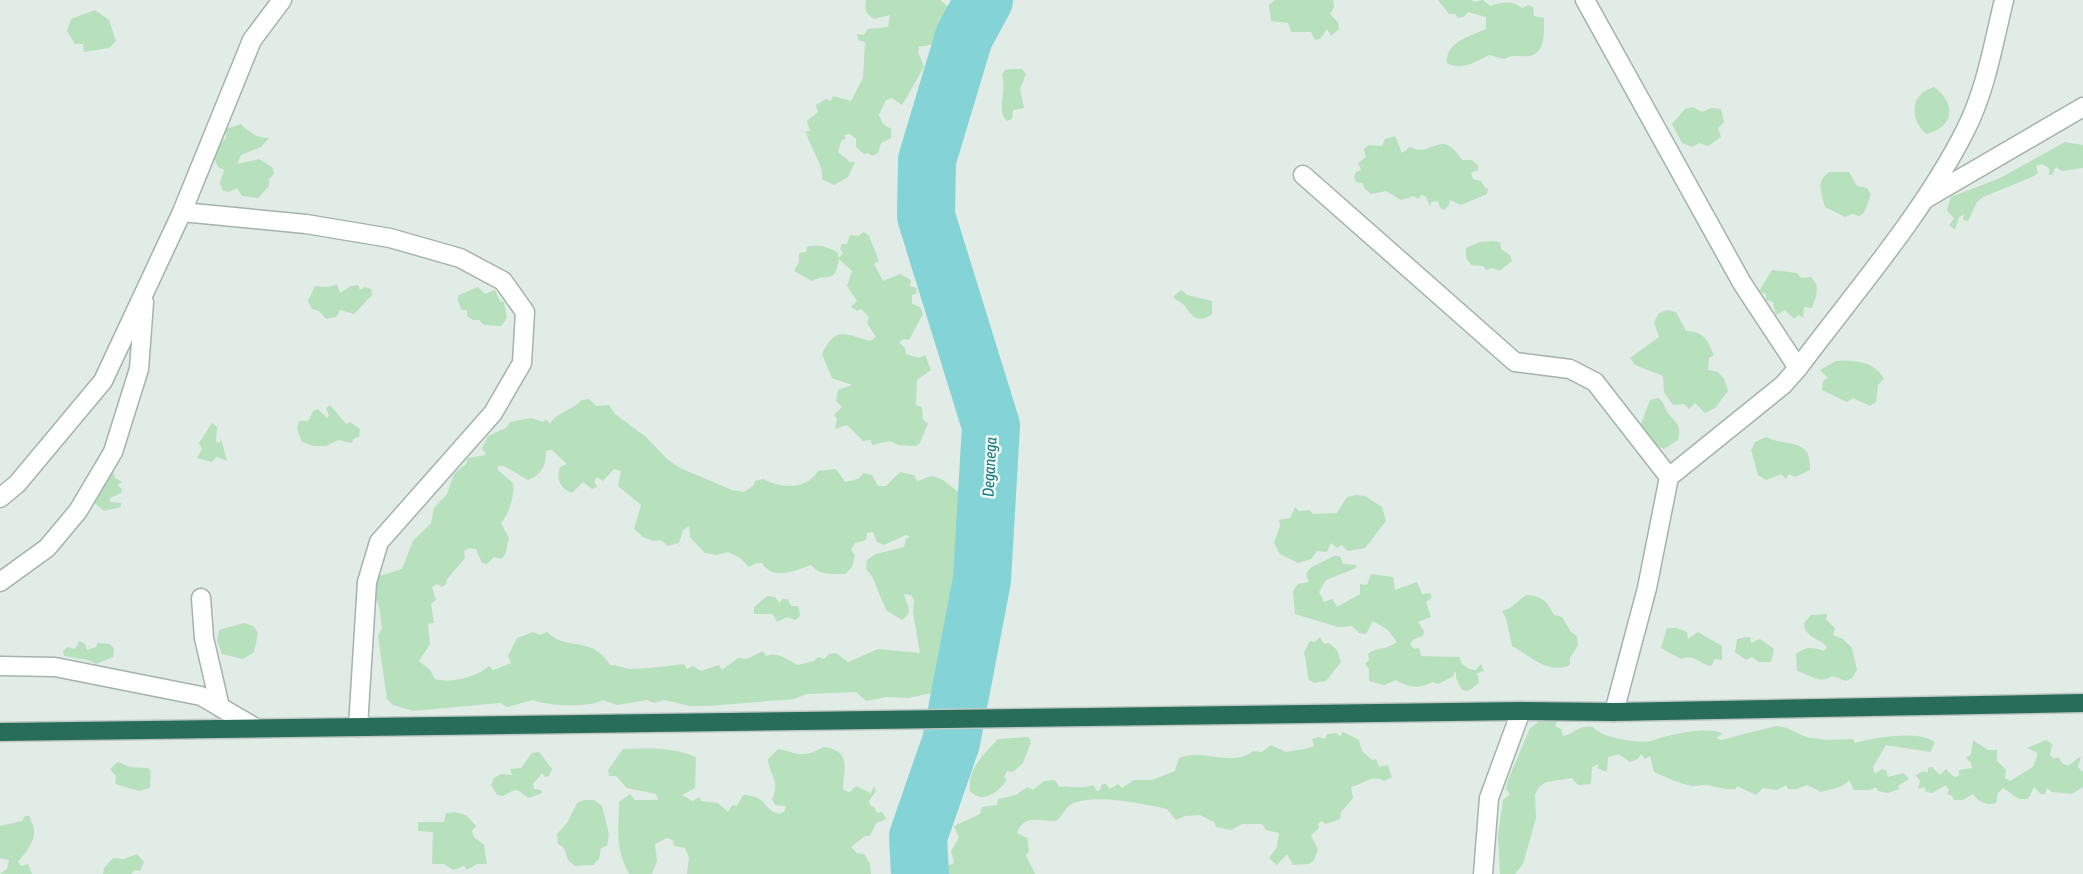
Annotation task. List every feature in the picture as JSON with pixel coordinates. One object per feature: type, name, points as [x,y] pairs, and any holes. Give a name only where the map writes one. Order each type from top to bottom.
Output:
[{"type":"highway","points":[[0,732],[1521,711],[1614,712],[2083,703]]},
{"type":"street","points":[[0,498],[17,484],[103,381],[182,212],[252,40],[282,0]]},
{"type":"street","points":[[1586,0],[1742,283],[1798,368]]},
{"type":"street","points":[[1614,712],[1647,588],[1669,477],[1783,385],[1923,200],[1965,131],[1977,103],[1988,74],[2004,0]]},
{"type":"street","points":[[1923,200],[2083,107]]},
{"type":"street","points":[[1303,175],[1515,362],[1570,369],[1594,382],[1669,477]]},
{"type":"street","points":[[182,212],[306,224],[410,243],[460,258],[503,281],[525,312],[522,363],[493,413],[379,542],[367,582],[358,727]]},
{"type":"street","points":[[0,582],[47,548],[72,519],[113,452],[139,369],[145,292]]},
{"type":"street","points":[[201,598],[204,638],[220,707]]},
{"type":"street","points":[[0,666],[55,667],[201,696],[256,728]]},
{"type":"street","points":[[1483,874],[1489,798],[1521,711]]},
{"type":"green space","points":[[866,0],[940,0],[954,11],[953,18],[947,31],[937,41],[919,46],[918,52],[924,67],[902,105],[892,98],[886,100],[879,115],[883,124],[891,129],[891,138],[881,143],[878,153],[872,156],[868,153],[864,154],[856,147],[856,139],[850,134],[844,135],[846,138],[841,141],[838,152],[850,162],[855,162],[848,177],[834,185],[822,179],[821,167],[806,131],[810,131],[807,121],[818,112],[816,105],[826,99],[831,101],[833,96],[851,101],[863,78],[865,42],[858,40],[857,34],[864,35],[868,29],[888,27],[890,15],[874,19],[866,11]]},
{"type":"green space","points":[[1275,0],[1333,0],[1334,7],[1330,14],[1338,22],[1339,29],[1331,36],[1327,29],[1320,39],[1315,40],[1311,32],[1291,32],[1288,23],[1271,21],[1269,5]]},
{"type":"green space","points":[[1438,0],[1472,0],[1473,2],[1483,0],[1490,6],[1507,2],[1522,8],[1529,5],[1533,7],[1534,16],[1544,18],[1541,47],[1534,55],[1504,59],[1489,55],[1463,66],[1447,63],[1447,56],[1455,45],[1486,29],[1486,17],[1468,12],[1464,17],[1457,18],[1456,14],[1449,14]]},
{"type":"green space","points":[[95,10],[109,20],[116,41],[109,48],[84,52],[83,44],[75,44],[67,31],[71,19]]},
{"type":"green space","points":[[1022,69],[1026,74],[1020,89],[1024,108],[1013,110],[1012,119],[1007,121],[1002,112],[1002,75],[1005,70]]},
{"type":"green space","points":[[1934,87],[1946,100],[1949,114],[1943,126],[1926,134],[1917,121],[1916,101],[1926,90]]},
{"type":"green space","points":[[1693,107],[1702,112],[1711,108],[1721,109],[1724,122],[1718,128],[1721,137],[1708,146],[1699,143],[1692,147],[1682,143],[1672,124],[1685,109]]},
{"type":"green space","points":[[241,124],[254,134],[269,138],[261,147],[241,155],[237,164],[259,159],[273,168],[274,174],[269,179],[269,186],[258,198],[242,196],[237,188],[229,192],[223,191],[220,183],[224,170],[218,167],[212,153],[226,138],[226,129]]},
{"type":"green space","points":[[1395,136],[1402,153],[1410,147],[1418,150],[1442,144],[1448,145],[1462,160],[1471,160],[1478,165],[1478,170],[1471,173],[1473,179],[1481,181],[1488,189],[1487,194],[1461,205],[1450,200],[1444,210],[1440,208],[1438,201],[1431,202],[1430,207],[1426,197],[1422,195],[1418,199],[1414,196],[1401,200],[1386,191],[1371,194],[1364,188],[1363,183],[1356,182],[1354,177],[1356,172],[1361,170],[1358,163],[1366,157],[1364,149],[1369,145],[1382,146],[1385,139]]},
{"type":"green space","points":[[2065,142],[2083,145],[2083,168],[2062,171],[2056,167],[2052,175],[2049,175],[2049,168],[2042,164],[2036,166],[2038,173],[2032,177],[1983,197],[1977,202],[1968,221],[1963,220],[1964,214],[1959,217],[1955,230],[1949,225],[1954,219],[1947,210],[1951,197],[2000,178]]},
{"type":"green space","points":[[1829,172],[1849,172],[1857,186],[1867,188],[1871,194],[1864,213],[1859,216],[1852,214],[1845,217],[1825,207],[1821,184]]},
{"type":"green space","points":[[864,232],[869,236],[879,261],[874,264],[883,281],[900,274],[911,280],[910,286],[916,288],[917,293],[912,295],[912,304],[920,307],[923,314],[909,340],[904,339],[899,342],[905,348],[906,354],[919,358],[925,355],[931,370],[917,380],[916,405],[922,407],[923,420],[928,423],[920,443],[916,446],[898,445],[890,441],[872,445],[871,440],[863,441],[847,425],[835,429],[837,419],[834,415],[842,407],[836,401],[838,390],[852,385],[832,378],[822,354],[832,338],[837,335],[848,335],[870,341],[876,337],[867,323],[869,317],[861,309],[857,311],[851,307],[857,301],[847,286],[852,271],[839,259],[833,275],[812,281],[794,271],[799,262],[799,253],[806,252],[807,247],[826,247],[837,252],[839,258],[843,253],[840,248],[842,244],[847,244],[850,235],[858,236]]},
{"type":"green space","points":[[1480,242],[1500,242],[1501,249],[1510,255],[1512,261],[1499,271],[1471,265],[1466,258],[1466,248]]},
{"type":"green space","points":[[1772,270],[1797,273],[1801,278],[1811,277],[1816,284],[1817,292],[1812,308],[1804,307],[1803,318],[1799,315],[1794,319],[1785,310],[1776,315],[1773,302],[1766,300],[1766,294],[1759,291]]},
{"type":"green space","points":[[337,284],[340,293],[351,286],[358,285],[360,290],[365,287],[371,289],[372,295],[354,314],[340,310],[336,317],[326,319],[319,311],[312,309],[308,301],[315,286],[329,287]]},
{"type":"green space","points":[[478,287],[485,294],[495,290],[500,301],[504,302],[507,318],[501,326],[484,325],[479,320],[473,320],[467,316],[467,310],[462,310],[457,299],[459,295]]},
{"type":"green space","points":[[1181,290],[1187,295],[1212,301],[1212,314],[1203,319],[1193,316],[1173,297]]},
{"type":"green space","points":[[1667,310],[1676,312],[1686,331],[1697,333],[1704,338],[1714,355],[1709,358],[1708,370],[1718,372],[1724,379],[1728,391],[1715,408],[1705,413],[1695,403],[1689,409],[1684,404],[1673,405],[1664,392],[1663,376],[1635,365],[1630,358],[1659,337],[1654,322],[1659,313]]},
{"type":"green space","points":[[1836,361],[1863,363],[1880,372],[1884,378],[1878,385],[1876,402],[1870,406],[1853,398],[1847,402],[1822,390],[1823,381],[1828,378],[1820,370]]},
{"type":"green space","points":[[1658,398],[1679,430],[1678,440],[1664,449],[1636,437],[1650,400]]},
{"type":"green space","points":[[589,399],[596,406],[609,405],[615,414],[646,437],[667,459],[680,468],[732,490],[744,492],[754,485],[755,481],[763,479],[785,486],[800,485],[807,482],[818,471],[836,469],[845,482],[858,479],[864,473],[872,475],[878,486],[886,486],[900,472],[914,475],[917,481],[932,476],[943,480],[972,503],[972,512],[961,525],[964,539],[959,544],[962,548],[960,570],[966,590],[960,599],[962,619],[959,638],[946,675],[952,686],[948,696],[937,692],[908,698],[886,697],[866,701],[856,692],[807,694],[794,699],[708,706],[690,706],[664,700],[654,703],[647,700],[617,705],[603,700],[597,703],[568,705],[548,704],[533,700],[507,707],[500,703],[413,711],[393,705],[387,699],[378,636],[382,628],[373,587],[376,577],[402,569],[413,541],[431,523],[434,508],[447,494],[454,474],[466,464],[468,458],[486,455],[482,448],[488,436],[506,428],[510,422],[531,418],[543,422],[546,419],[550,424],[557,416],[574,407],[581,400]],"holes":[[[552,450],[567,464],[560,467],[559,479],[564,489],[572,493],[583,482],[592,489],[597,487],[594,481],[597,477],[603,481],[614,469],[621,471],[618,486],[641,505],[634,529],[643,537],[653,541],[661,540],[668,546],[679,543],[683,530],[689,526],[690,537],[705,553],[717,555],[728,552],[740,558],[749,567],[762,563],[772,572],[785,573],[811,565],[822,573],[845,574],[852,567],[855,555],[851,550],[855,543],[866,540],[867,533],[873,532],[877,542],[884,545],[906,535],[910,537],[906,539],[904,547],[876,554],[867,560],[866,569],[872,576],[886,610],[902,620],[909,611],[904,594],[911,595],[914,600],[913,613],[920,653],[878,649],[848,662],[836,653],[829,654],[824,659],[818,657],[814,661],[798,665],[778,655],[766,656],[763,651],[747,659],[738,658],[722,670],[719,665],[701,671],[693,666],[687,669],[684,664],[630,669],[610,665],[596,650],[563,641],[547,632],[540,635],[533,632],[517,638],[508,656],[511,663],[493,670],[489,666],[463,678],[448,681],[435,679],[430,670],[419,661],[430,644],[428,624],[434,623],[431,604],[436,600],[432,587],[437,584],[442,587],[446,584],[447,579],[465,558],[464,551],[470,548],[476,549],[482,563],[487,564],[494,557],[501,559],[505,555],[509,538],[501,523],[511,504],[513,483],[498,470],[498,466],[504,466],[528,480],[542,469],[546,451]]]},
{"type":"green space","points":[[330,405],[346,424],[350,422],[360,429],[359,437],[354,438],[352,443],[338,440],[326,446],[314,446],[302,442],[297,429],[299,421],[308,421],[313,411],[318,409],[327,418],[329,416],[326,408]]},
{"type":"green space","points":[[212,423],[217,427],[216,442],[220,443],[221,439],[227,461],[216,457],[212,462],[197,458],[202,449],[199,443]]},
{"type":"green space","points":[[1766,437],[1802,448],[1807,452],[1810,470],[1795,477],[1789,474],[1786,479],[1781,474],[1766,480],[1758,475],[1751,450],[1755,442]]},
{"type":"green space","points":[[105,468],[113,471],[115,478],[122,482],[117,485],[122,489],[121,493],[110,498],[110,502],[121,503],[121,507],[104,511],[92,501]]},
{"type":"green space","points":[[1365,496],[1382,507],[1386,521],[1365,548],[1348,551],[1342,545],[1337,548],[1331,543],[1327,552],[1317,551],[1311,559],[1298,563],[1280,554],[1274,543],[1280,526],[1279,520],[1290,518],[1295,507],[1299,511],[1309,510],[1313,514],[1337,513],[1347,497]]},
{"type":"green space","points":[[1334,556],[1340,556],[1343,564],[1356,565],[1356,568],[1326,580],[1319,592],[1324,602],[1332,599],[1337,607],[1360,594],[1360,584],[1367,585],[1371,574],[1393,577],[1395,590],[1417,582],[1422,594],[1430,593],[1432,597],[1426,602],[1431,617],[1418,622],[1424,631],[1423,636],[1414,639],[1410,644],[1414,649],[1419,648],[1421,656],[1460,657],[1461,663],[1469,669],[1476,670],[1481,664],[1484,671],[1477,673],[1479,683],[1468,691],[1462,690],[1456,678],[1456,671],[1452,677],[1438,684],[1433,682],[1419,687],[1405,685],[1396,680],[1384,685],[1369,681],[1369,669],[1365,664],[1369,660],[1368,654],[1397,642],[1388,630],[1373,621],[1366,634],[1359,633],[1352,626],[1338,627],[1295,614],[1293,591],[1298,584],[1309,582],[1306,574],[1310,568]]},
{"type":"green space","points":[[1526,595],[1543,600],[1554,615],[1562,617],[1571,632],[1577,636],[1578,645],[1570,658],[1570,665],[1554,668],[1547,666],[1512,646],[1506,618],[1502,611],[1510,608]]},
{"type":"green space","points":[[767,596],[775,597],[780,603],[782,599],[788,599],[791,606],[798,606],[800,616],[795,620],[787,617],[777,622],[773,614],[754,614],[754,607]]},
{"type":"green space","points":[[1827,614],[1826,620],[1835,628],[1833,635],[1843,639],[1852,648],[1857,670],[1852,678],[1846,681],[1832,676],[1818,679],[1797,671],[1796,654],[1810,648],[1824,651],[1827,647],[1809,635],[1804,623],[1811,615]]},
{"type":"green space","points":[[244,623],[253,626],[258,633],[254,652],[243,659],[222,654],[217,641],[219,630]]},
{"type":"green space","points":[[1667,628],[1687,632],[1688,639],[1698,632],[1722,646],[1722,660],[1715,659],[1711,666],[1689,657],[1681,659],[1661,648]]},
{"type":"green space","points":[[1320,637],[1324,644],[1329,643],[1337,650],[1341,662],[1326,681],[1314,683],[1309,680],[1304,653],[1310,641],[1315,642]]},
{"type":"green space","points":[[1750,637],[1751,643],[1760,639],[1774,649],[1771,662],[1759,662],[1752,657],[1746,660],[1735,652],[1737,639]]},
{"type":"green space","points":[[79,641],[85,644],[87,650],[96,647],[98,643],[110,644],[114,649],[113,657],[96,664],[88,660],[64,656],[63,651],[68,647],[75,649]]},
{"type":"green space","points":[[1554,718],[1557,722],[1555,726],[1561,729],[1563,736],[1579,729],[1593,727],[1597,731],[1622,740],[1641,742],[1709,730],[1723,734],[1716,738],[1721,740],[1776,726],[1787,728],[1806,737],[1826,740],[1853,739],[1855,743],[1885,737],[1920,736],[1935,743],[1930,752],[1886,745],[1873,767],[1875,774],[1882,769],[1886,770],[1888,777],[1904,773],[1909,779],[1898,786],[1899,789],[1888,793],[1878,791],[1876,787],[1870,790],[1854,790],[1849,780],[1840,787],[1821,792],[1807,785],[1797,789],[1788,789],[1786,785],[1777,790],[1763,788],[1756,795],[1737,786],[1736,789],[1728,789],[1706,785],[1693,786],[1678,782],[1654,772],[1650,756],[1645,759],[1641,754],[1638,759],[1630,762],[1619,754],[1608,757],[1607,772],[1597,768],[1599,764],[1592,767],[1591,784],[1578,785],[1572,778],[1546,782],[1540,786],[1535,794],[1536,818],[1523,864],[1515,874],[1500,874],[1498,835],[1503,800],[1510,794],[1506,789],[1508,780],[1530,728],[1542,719],[1550,721]]},
{"type":"green space","points":[[1343,732],[1359,740],[1362,751],[1372,760],[1376,759],[1379,767],[1388,765],[1392,777],[1384,781],[1371,779],[1351,787],[1353,798],[1341,812],[1340,819],[1326,824],[1321,821],[1318,824],[1319,828],[1311,835],[1318,850],[1314,860],[1309,864],[1293,865],[1287,854],[1277,865],[1269,858],[1277,847],[1279,833],[1266,830],[1262,824],[1242,824],[1231,830],[1216,827],[1214,822],[1200,815],[1185,816],[1176,820],[1167,809],[1093,799],[1070,805],[1056,821],[1028,821],[1020,827],[1017,833],[1027,838],[1029,851],[1026,855],[1035,874],[949,874],[947,866],[954,863],[951,851],[959,838],[954,826],[980,814],[982,807],[997,805],[998,799],[1016,795],[1027,787],[1033,790],[1044,781],[1055,780],[1059,787],[1093,785],[1097,791],[1100,790],[1102,784],[1106,784],[1110,789],[1118,784],[1122,788],[1134,780],[1152,780],[1175,771],[1179,758],[1198,755],[1237,758],[1253,751],[1262,752],[1271,745],[1286,752],[1314,746],[1312,739],[1318,737],[1325,739],[1327,734],[1337,733],[1340,737]]},
{"type":"green space","points":[[1028,737],[1031,742],[1023,763],[1013,772],[1007,771],[1004,777],[1007,780],[999,789],[985,797],[975,795],[970,791],[974,769],[982,756],[998,739]]},
{"type":"green space","points":[[1973,740],[1988,750],[1997,750],[1997,761],[2006,770],[2005,778],[2010,781],[2033,767],[2038,753],[2027,748],[2046,740],[2052,744],[2050,755],[2053,758],[2059,758],[2068,766],[2081,756],[2078,767],[2083,772],[2083,787],[2072,794],[2052,792],[2047,788],[2045,794],[2041,794],[2034,787],[2028,799],[2019,799],[2003,788],[1998,793],[1996,803],[1989,804],[1980,801],[1973,794],[1963,800],[1954,800],[1947,794],[1949,790],[1946,785],[1932,793],[1926,792],[1925,787],[1918,789],[1920,781],[1916,775],[1923,771],[1928,773],[1928,768],[1932,767],[1940,775],[1946,769],[1954,777],[1959,776],[1959,770],[1972,768],[1966,758],[1971,754]]},
{"type":"green space","points":[[824,747],[833,749],[843,757],[845,769],[843,790],[850,792],[856,786],[871,793],[874,786],[876,791],[869,801],[870,805],[877,813],[882,812],[886,819],[876,823],[870,836],[865,836],[851,847],[857,853],[864,854],[870,864],[871,874],[687,874],[689,858],[685,848],[674,846],[673,840],[667,838],[655,844],[657,861],[652,874],[629,874],[619,846],[619,802],[630,794],[635,800],[658,800],[656,794],[627,788],[616,776],[609,776],[608,770],[623,749],[651,748],[696,757],[695,788],[682,795],[693,801],[699,797],[701,801],[718,803],[728,812],[732,805],[737,806],[743,795],[751,796],[761,800],[769,809],[779,814],[784,812],[786,806],[775,805],[772,799],[775,782],[768,759],[778,749],[805,754]]},
{"type":"green space","points":[[539,752],[552,769],[549,776],[545,777],[542,773],[533,784],[534,789],[541,790],[542,793],[529,798],[515,790],[503,796],[497,795],[491,785],[494,778],[501,774],[512,775],[510,769],[521,768],[532,753]]},
{"type":"green space","points":[[118,762],[129,767],[148,768],[151,771],[150,788],[139,791],[115,783],[116,776],[110,769]]},
{"type":"green space","points":[[594,800],[602,806],[609,834],[607,846],[601,848],[599,859],[593,865],[575,866],[568,860],[564,848],[558,844],[557,834],[567,823],[577,803]]},
{"type":"green space","points":[[455,812],[466,815],[476,826],[472,831],[474,837],[484,845],[487,864],[477,864],[467,870],[464,866],[453,870],[444,864],[432,864],[433,832],[418,831],[418,822],[444,822],[446,813]]},
{"type":"green space","points":[[25,816],[30,816],[34,836],[30,846],[18,862],[21,866],[28,864],[32,874],[0,874],[7,869],[9,860],[0,858],[0,826],[22,821]]},
{"type":"green space","points":[[137,854],[144,862],[140,871],[135,870],[131,874],[103,874],[104,868],[113,858],[124,859]]},
{"type":"waterway","name":"Deganega","points":[[920,874],[918,837],[951,742],[982,580],[991,426],[926,216],[927,160],[964,37],[984,0]]}]
